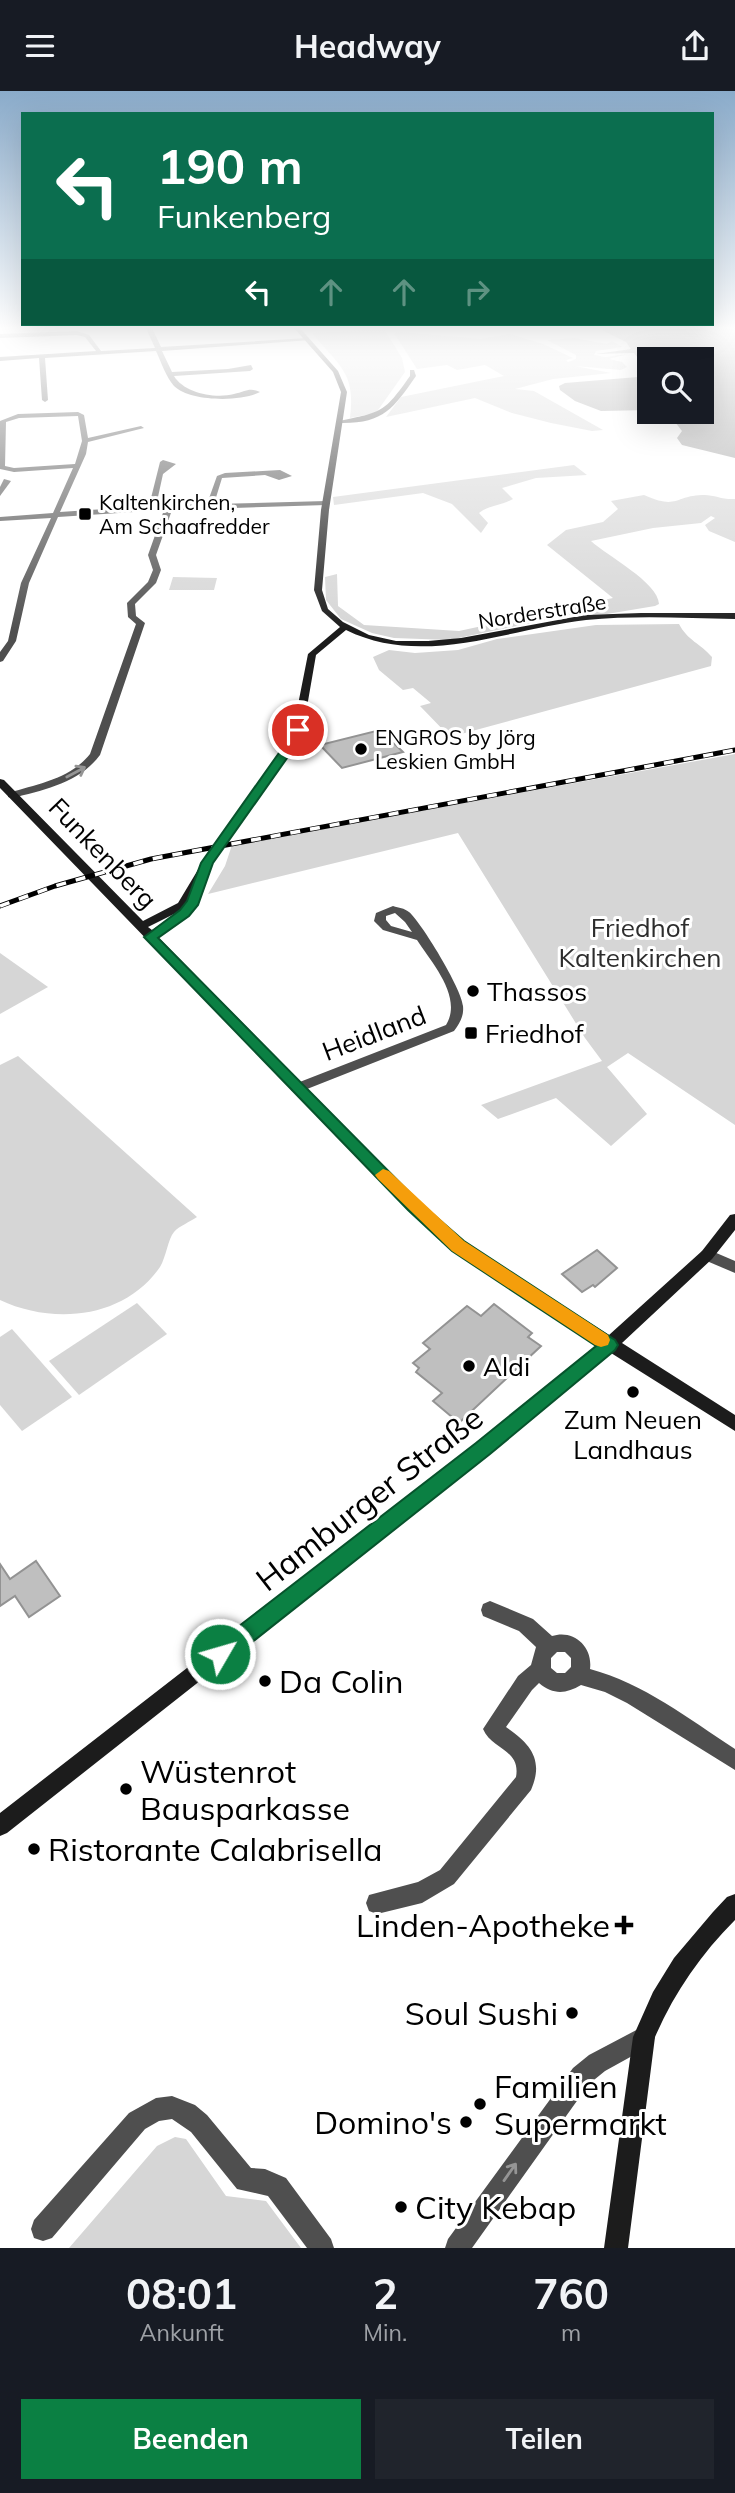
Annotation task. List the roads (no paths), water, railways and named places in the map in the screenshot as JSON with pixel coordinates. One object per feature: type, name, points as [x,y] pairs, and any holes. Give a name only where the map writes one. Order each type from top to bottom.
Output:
[{"type":"main road","points":[[140,927],[182,905],[207,863],[291,744],[298,730],[310,662],[318,647],[345,628],[332,618],[318,601],[326,503],[340,429]]},
{"type":"main road","name":"Norderstraße","points":[[345,628],[396,642],[425,644],[471,641],[584,618],[644,615],[735,616]]},
{"type":"main road","points":[[310,662],[332,643],[357,633]]},
{"type":"main road","name":"Funkenberg","points":[[0,782],[297,1088],[414,1206],[458,1246],[735,1424]]},
{"type":"main road","points":[[150,937],[184,913],[193,902],[200,878]]},
{"type":"main road","name":"Hamburger Straße","points":[[0,1826],[483,1448],[609,1345],[707,1255],[735,1219]]},
{"type":"main road","points":[[616,2248],[645,2037],[655,2008],[698,1943],[735,1905]]},
{"type":"street","points":[[3,429],[2,467],[19,470],[78,466]]},
{"type":"street","points":[[0,659],[12,641],[25,583],[78,466],[85,441],[83,429]]},
{"type":"street","points":[[85,441],[138,429]]},
{"type":"street","points":[[152,508],[160,473]]},
{"type":"street","points":[[210,506],[219,477],[267,473]]},
{"type":"street","points":[[0,494],[7,481]]},
{"type":"street","points":[[0,519],[169,507],[326,503]]},
{"type":"street","points":[[12,795],[78,773],[89,765],[95,755],[141,623],[132,617],[131,603],[152,583],[156,570],[152,555],[169,507]]},
{"type":"street","name":"Heidland","points":[[297,1088],[450,1028],[460,1009],[458,997],[421,938]]},
{"type":"street","points":[[707,1255],[735,1267]]},
{"type":"street","points":[[490,1610],[526,1625],[549,1646]]},
{"type":"street","points":[[563,1643],[574,1650],[581,1663],[578,1675],[568,1682],[557,1682],[549,1678],[542,1668],[542,1654],[549,1646],[563,1643]]},
{"type":"street","points":[[377,1903],[422,1892],[447,1877],[524,1783],[528,1769],[524,1755],[493,1729],[525,1683],[542,1668]]},
{"type":"street","points":[[578,1675],[607,1683],[634,1696],[735,1759]]},
{"type":"street","points":[[457,2248],[581,2076],[597,2063],[645,2037]]},
{"type":"street","points":[[43,2229],[137,2122],[155,2109],[174,2107],[200,2123],[246,2180],[265,2181],[277,2187],[322,2248]]},
{"type":"railway","points":[[0,906],[55,886],[151,859],[735,750]]},
{"type":"place","name":"Kaltenkirchen, Am Schaafredder","points":[[85,514]]},
{"type":"place","name":"ENGROS by Jörg Leskien GmbH","points":[[361,749]]},
{"type":"place","name":"Thassos","points":[[473,991]]},
{"type":"place","name":"Friedhof","points":[[471,1033]]},
{"type":"place","name":"Aldi","points":[[469,1366]]},
{"type":"place","name":"Zum Neuen Landhaus","points":[[633,1392]]},
{"type":"place","name":"Da Colin","points":[[265,1681]]},
{"type":"place","name":"Wüstenrot Bausparkasse","points":[[126,1789]]},
{"type":"place","name":"Ristorante Calabrisella","points":[[34,1849]]},
{"type":"place","name":"Linden-Apotheke","points":[[624,1925]]},
{"type":"place","name":"Soul Sushi","points":[[572,2013]]},
{"type":"place","name":"Familien Supermarkt","points":[[480,2104]]},
{"type":"place","name":"Domino's","points":[[466,2122]]},
{"type":"place","name":"City Kebap","points":[[401,2207]]},
{"type":"park label","name":"Friedhof Kaltenkirchen","points":[[640,942]]}]
